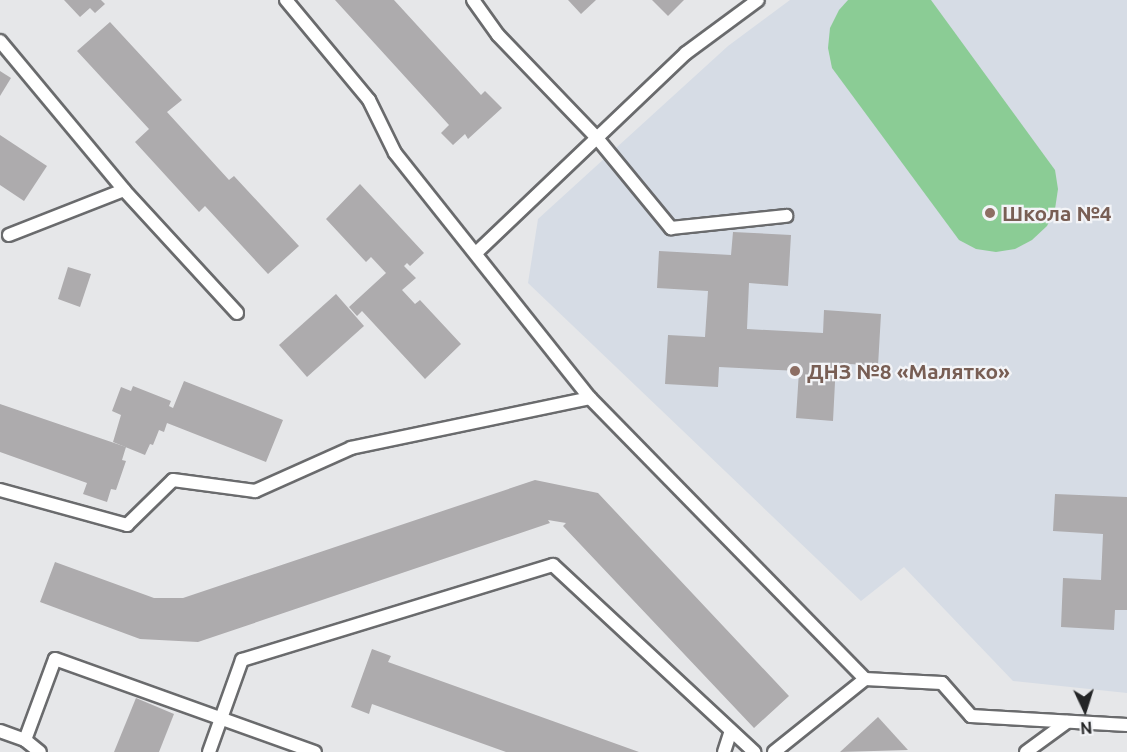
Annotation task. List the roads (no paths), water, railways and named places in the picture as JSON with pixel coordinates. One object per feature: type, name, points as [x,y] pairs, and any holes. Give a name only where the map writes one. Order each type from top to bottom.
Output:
[{"type":"lane","points":[[286,0],[369,100],[395,153],[590,398],[865,678],[942,683],[971,716],[1127,725]]},
{"type":"lane","points":[[473,0],[498,35],[597,138],[671,228],[786,216]]},
{"type":"lane","points":[[476,253],[686,53],[758,0]]},
{"type":"lane","points":[[0,41],[124,190],[237,313]]},
{"type":"lane","points":[[9,236],[124,190]]},
{"type":"lane","points":[[0,490],[127,525],[173,480],[255,491],[351,448],[590,398]]},
{"type":"lane","points":[[209,752],[242,660],[553,565],[754,752]]},
{"type":"lane","points":[[25,740],[55,659],[315,752]]},
{"type":"lane","points":[[774,752],[865,678]]},
{"type":"lane","points":[[1026,752],[1067,722]]},
{"type":"lane","points":[[0,731],[25,740],[40,752]]},
{"type":"lane","points":[[724,752],[731,731]]},
{"type":"place","name":"Школа №4","points":[[990,213]]},
{"type":"place","name":"ДНЗ №8 «Малятко»","points":[[795,371]]}]
